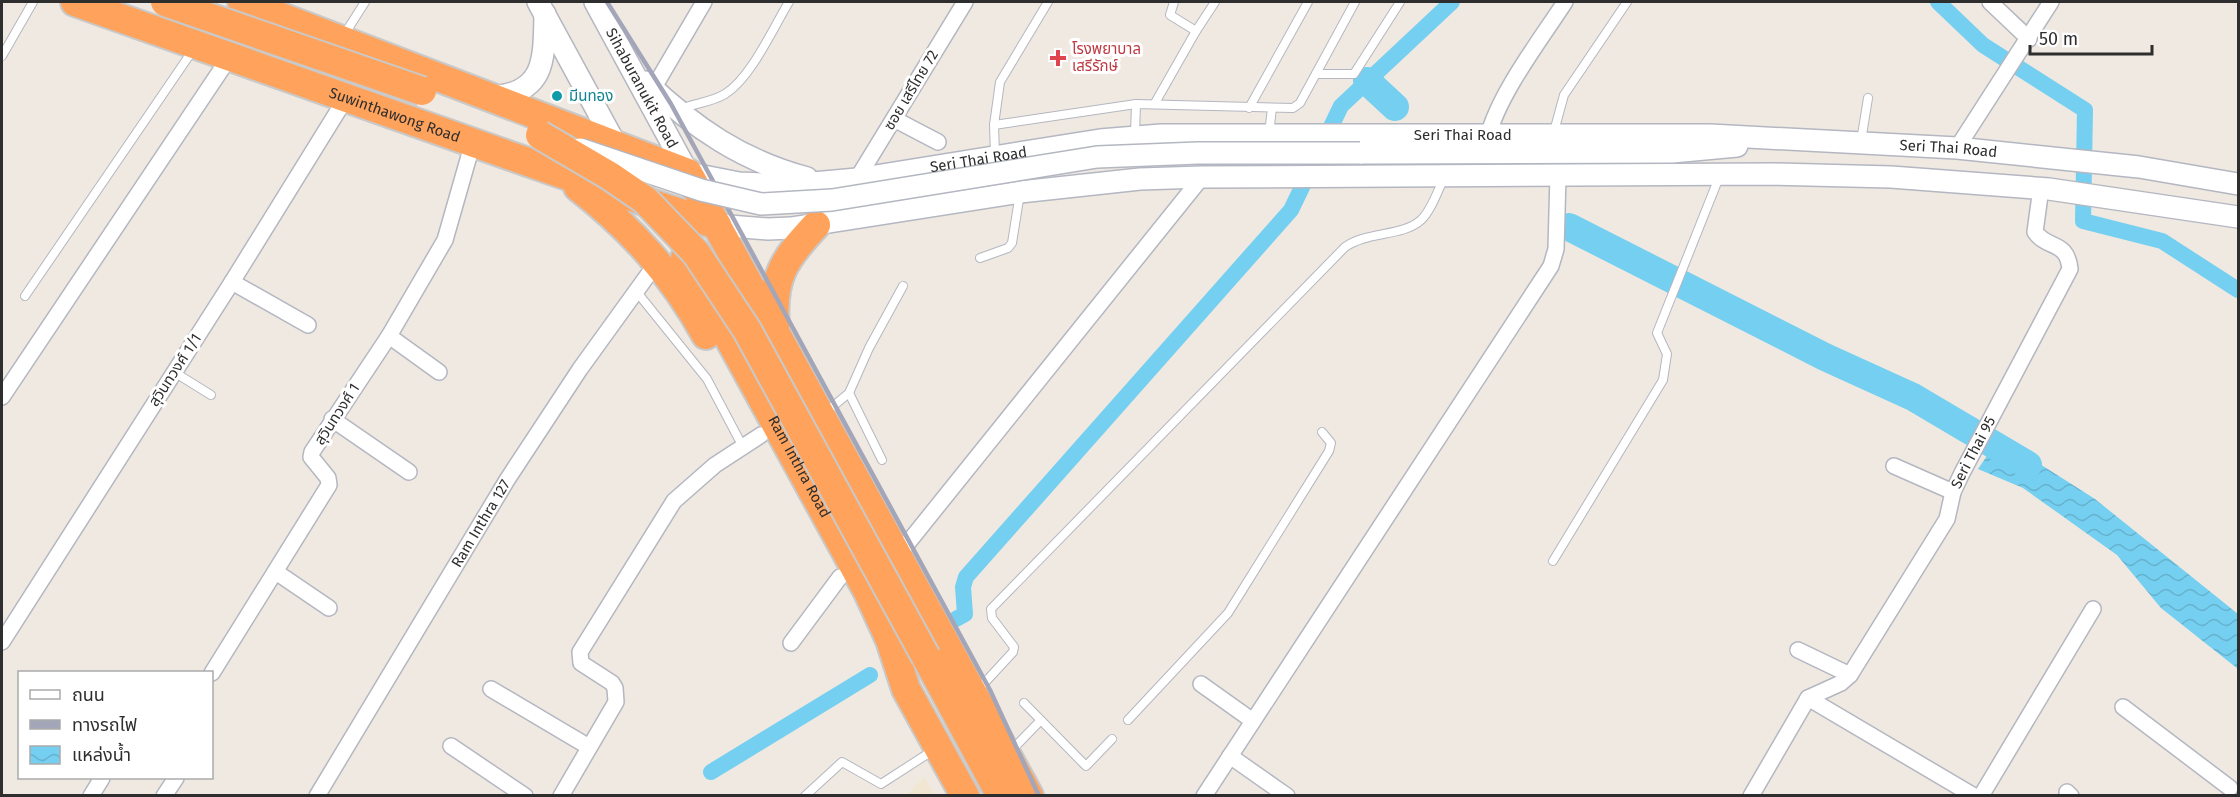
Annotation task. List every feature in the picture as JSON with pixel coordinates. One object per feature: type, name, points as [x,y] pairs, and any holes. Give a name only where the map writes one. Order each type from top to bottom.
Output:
[{"type":"highway","name":"Suwinthawong Road","points":[[75,2],[198,43],[560,173],[717,225]]},
{"type":"highway","points":[[165,2],[540,135],[610,176],[645,200],[696,253],[747,330],[1001,795]]},
{"type":"highway","points":[[255,4],[688,173],[823,414],[1029,795]]},
{"type":"highway","points":[[374,108],[394,109],[400,106],[403,94],[394,72],[379,52]]},
{"type":"highway","points":[[524,160],[543,160],[550,152],[551,144],[546,131],[525,110]]},
{"type":"highway","name":"Ram Inthra Road","points":[[617,147],[695,275],[868,592],[890,640],[906,689],[965,795]]},
{"type":"highway","points":[[560,173],[614,216],[658,261],[688,303],[752,441],[840,577],[906,689]]},
{"type":"highway","points":[[775,328],[773,303],[778,274],[795,248],[816,225]]},
{"type":"highway","points":[[804,474],[842,451]]},
{"type":"main road","name":"Sihaburanukit Road","points":[[595,2],[688,173]]},
{"type":"main road","points":[[493,97],[523,91],[535,77],[544,56],[542,7]]},
{"type":"main road","points":[[542,7],[617,147]]},
{"type":"main road","points":[[631,67],[695,126],[745,156],[774,169],[824,183]]},
{"type":"main road","points":[[540,135],[701,190],[762,204],[832,200],[1097,157],[1198,153],[1672,152],[1724,148],[1776,139]]},
{"type":"main road","name":"Seri Thai Road","points":[[688,173],[766,185],[824,183],[995,155],[1135,136],[1710,135],[1957,148],[2102,163],[2238,184]]},
{"type":"main road","points":[[1051,148],[1044,156],[1042,168],[1044,176],[1054,189]]},
{"type":"main road","points":[[717,225],[768,230],[816,225],[1020,192],[1140,179],[1720,174],[1891,177],[2045,189],[2238,217]]},
{"type":"street","name":"Sihaburanukit Road","points":[[653,89],[704,2]]},
{"type":"street","name":"ซอย เสรีไทย 72","points":[[857,179],[965,2]]},
{"type":"street","points":[[1488,137],[1491,123],[1506,96],[1565,2]]},
{"type":"street","points":[[1990,2],[2028,42]]},
{"type":"street","points":[[1957,148],[2028,42],[2051,2]]},
{"type":"street","points":[[2,397],[231,55]]},
{"type":"street","name":"สุวินทวงศ์ 1/1","points":[[2,642],[232,282],[346,98]]},
{"type":"street","points":[[894,119],[938,142]]},
{"type":"street","name":"สุวินทวงศ์ 1","points":[[213,671],[329,485],[328,478],[311,457],[332,419],[389,336],[445,240],[473,142]]},
{"type":"street","points":[[1204,795],[1551,266],[1556,249],[1558,175]]},
{"type":"street","points":[[899,554],[1202,177]]},
{"type":"street","name":"Seri Thai 95","points":[[1808,698],[1841,683],[1850,675],[1947,519],[1953,492],[2070,269],[2068,257],[2061,248],[2035,232],[2045,189]]},
{"type":"street","name":"Ram Inthra 127","points":[[317,795],[507,480],[580,369],[658,261]]},
{"type":"street","points":[[232,282],[308,325]]},
{"type":"street","points":[[389,336],[439,372]]},
{"type":"street","points":[[332,419],[409,472]]},
{"type":"street","points":[[561,795],[616,702],[616,693],[612,683],[580,663],[580,652],[674,501],[715,465],[752,441]]},
{"type":"street","points":[[1894,466],[1953,492]]},
{"type":"street","points":[[276,572],[330,608]]},
{"type":"street","points":[[791,643],[840,577]]},
{"type":"street","points":[[1981,795],[2093,609]]},
{"type":"street","points":[[1798,650],[1850,675]]},
{"type":"street","points":[[1201,684],[1253,721]]},
{"type":"street","points":[[491,689],[589,747]]},
{"type":"street","points":[[1751,795],[1808,698],[1974,795]]},
{"type":"street","points":[[2123,707],[2230,787]]},
{"type":"street","points":[[451,746],[525,795]]},
{"type":"street","points":[[1230,756],[1287,795]]},
{"type":"street","points":[[91,795],[101,779]]},
{"type":"street","points":[[164,795],[175,779]]},
{"type":"lane","points":[[2,56],[33,2]]},
{"type":"lane","points":[[342,38],[364,2]]},
{"type":"lane","points":[[677,111],[716,98],[735,85],[742,78],[789,2]]},
{"type":"lane","points":[[995,155],[994,125],[1000,82],[1048,2]]},
{"type":"lane","points":[[1174,2],[1170,7],[1170,15],[1196,31]]},
{"type":"lane","points":[[1155,103],[1215,2]]},
{"type":"lane","points":[[1249,108],[1308,2]]},
{"type":"lane","points":[[994,125],[1136,104],[1249,108],[1297,106],[1355,2]]},
{"type":"lane","points":[[1316,74],[1354,74],[1400,2]]},
{"type":"lane","points":[[1552,136],[1564,95],[1627,2]]},
{"type":"lane","points":[[25,296],[198,43]]},
{"type":"lane","points":[[1860,142],[1868,98]]},
{"type":"lane","points":[[1135,136],[1136,104]]},
{"type":"lane","points":[[1269,136],[1272,108]]},
{"type":"lane","points":[[1553,561],[1664,380],[1666,354],[1657,333],[1720,174]]},
{"type":"lane","points":[[974,694],[1013,652],[1014,647],[992,618],[991,609],[1345,247],[1362,237],[1396,231],[1423,219],[1445,176]]},
{"type":"lane","points":[[980,258],[1008,248],[1012,243],[1020,192]]},
{"type":"lane","points":[[823,414],[849,393],[869,348],[903,286]]},
{"type":"lane","points":[[636,291],[707,379],[752,441]]},
{"type":"lane","points":[[173,372],[211,395]]},
{"type":"lane","points":[[849,393],[882,460]]},
{"type":"lane","points":[[1128,720],[1228,613],[1329,451],[1331,443],[1322,432]]},
{"type":"lane","points":[[1024,703],[1086,766],[1112,739]]},
{"type":"lane","points":[[1007,754],[1040,721]]},
{"type":"lane","points":[[805,795],[842,762],[881,784],[939,747]]},
{"type":"shaded area","points":[[924,777],[935,795],[907,795]]},
{"type":"water","points":[[1999,438],[2095,499],[2238,614],[2238,669],[2161,608],[2117,555],[2023,488],[1978,469]]},
{"type":"waterway","points":[[956,619],[965,614],[963,587],[966,577],[1291,210],[1341,106],[1452,2]]},
{"type":"waterway","points":[[1938,2],[1983,45],[2085,110],[2083,221],[2162,241],[2238,290]]},
{"type":"waterway","points":[[1367,81],[1395,107]]},
{"type":"waterway","points":[[1569,227],[1825,357],[1913,397],[2028,465]]},
{"type":"waterway","points":[[711,772],[870,675]]},
{"type":"railway","points":[[607,2],[671,104],[990,690],[1039,796]]},
{"type":"place","name":"โรงพยาบาล เสรีรักษ์","points":[[1058,58]]},
{"type":"place","name":"มีนทอง","points":[[557,96]]}]
